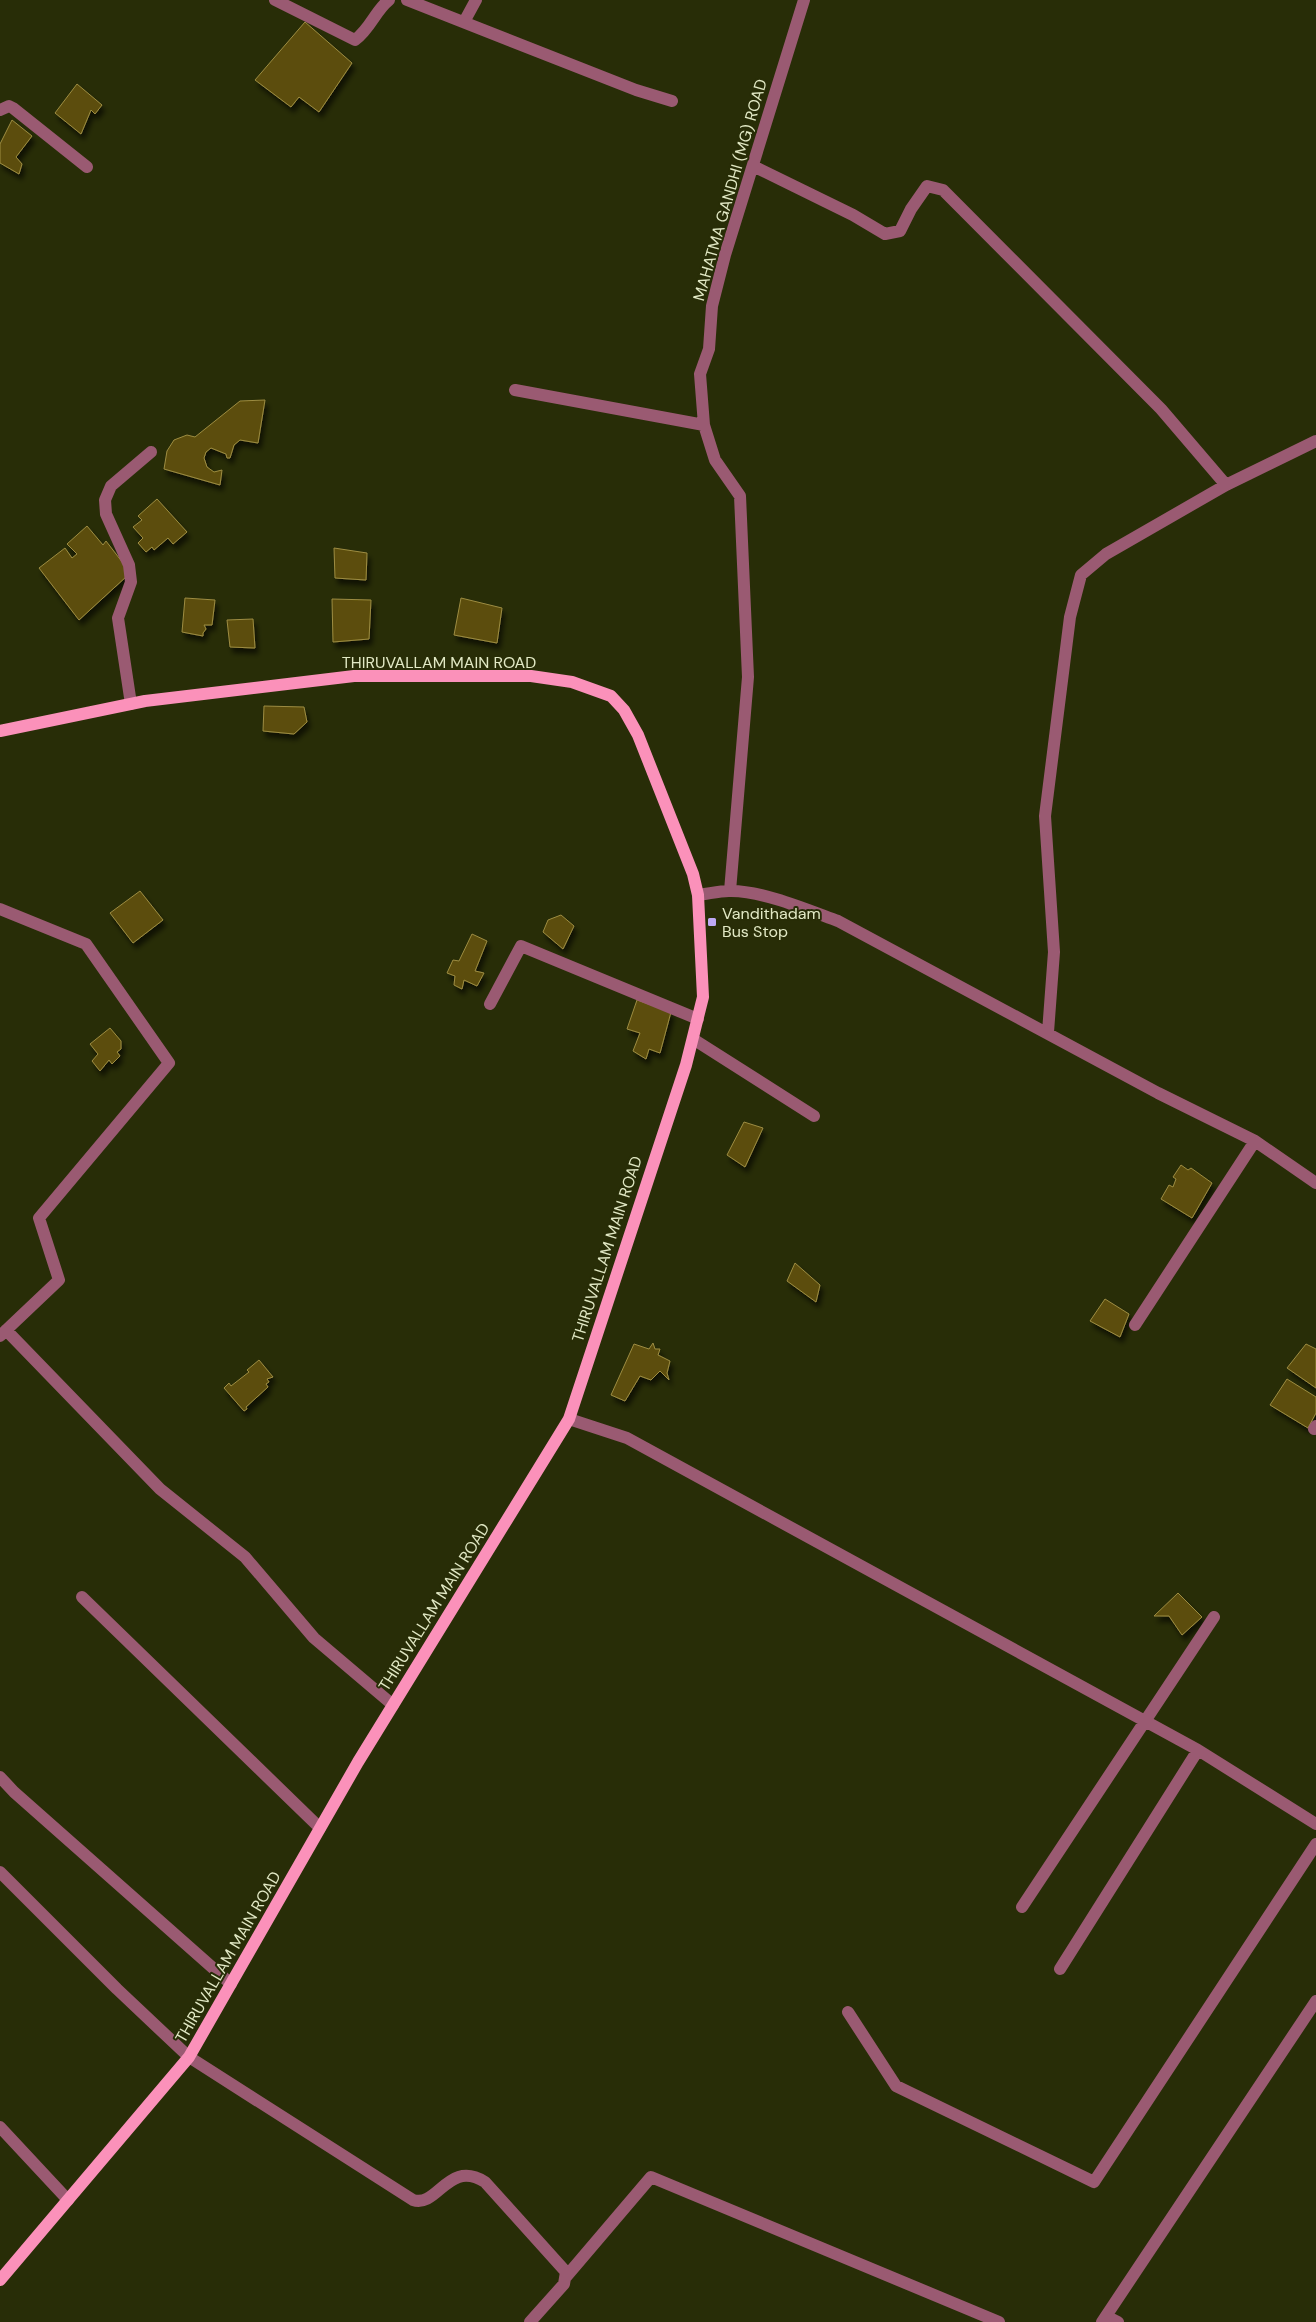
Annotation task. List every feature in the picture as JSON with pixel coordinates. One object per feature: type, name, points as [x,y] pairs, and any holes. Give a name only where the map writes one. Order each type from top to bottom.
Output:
[{"type":"main road","name":"THIRUVALLAM MAIN ROAD","points":[[0,731],[131,704],[354,676],[531,676],[572,682],[593,688],[611,696],[624,710],[638,735],[693,874],[698,895],[703,997],[686,1065],[569,1418],[393,1705],[320,1828],[189,2058],[0,2280]]},
{"type":"street","points":[[275,0],[355,40],[366,31],[383,5],[389,0]]},
{"type":"street","points":[[407,0],[636,90],[672,101]]},
{"type":"street","points":[[464,22],[476,0]]},
{"type":"street","name":"MAHATMA GANDHI (MG) ROAD","points":[[730,891],[748,677],[740,496],[715,460],[704,425],[700,374],[709,349],[712,306],[725,255],[804,0]]},
{"type":"street","points":[[0,110],[7,106],[13,108],[87,167]]},
{"type":"street","points":[[753,166],[853,215],[885,234],[900,231],[910,209],[927,186],[943,190],[1161,409],[1226,485]]},
{"type":"street","points":[[515,390],[704,425]]},
{"type":"street","points":[[1048,1032],[1054,952],[1045,816],[1070,617],[1081,575],[1106,554],[1226,485],[1316,441]]},
{"type":"street","points":[[131,704],[118,618],[131,582],[129,565],[106,514],[105,500],[111,486],[151,452]]},
{"type":"street","points":[[698,895],[730,891],[750,893],[795,905],[838,921],[1048,1032],[1158,1093],[1255,1140],[1315,1181]]},
{"type":"street","points":[[0,909],[86,944],[169,1063],[39,1218],[59,1280],[3,1333],[160,1489],[245,1557],[314,1638],[393,1705]]},
{"type":"street","points":[[490,1004],[521,946],[698,1019]]},
{"type":"street","points":[[692,1039],[814,1116]]},
{"type":"street","points":[[1135,1325],[1255,1140]]},
{"type":"street","points":[[569,1418],[627,1438],[1198,1750],[1316,1824]]},
{"type":"street","points":[[82,1597],[320,1828]]},
{"type":"street","points":[[1022,1907],[1214,1617]]},
{"type":"street","points":[[1060,1969],[1198,1750]]},
{"type":"street","points":[[0,1777],[14,1792],[231,1984]]},
{"type":"street","points":[[848,2012],[896,2086],[1094,2182],[1316,1844]]},
{"type":"street","points":[[0,1872],[189,2058],[413,2200],[422,2201],[427,2199],[454,2178],[474,2176],[480,2179],[566,2272],[559,2291],[530,2322]]},
{"type":"street","points":[[1118,2322],[1104,2319],[1316,2001]]},
{"type":"street","points":[[0,2127],[68,2200]]},
{"type":"street","points":[[565,2278],[651,2177],[999,2322]]},
{"type":"building","points":[[305,22],[352,63],[319,112],[299,97],[291,107],[255,80]]},
{"type":"building","points":[[77,84],[102,105],[95,114],[91,110],[81,134],[55,113]]},
{"type":"building","points":[[12,120],[32,136],[16,157],[22,164],[19,174],[0,163],[0,144]]},
{"type":"building","points":[[265,400],[258,443],[240,440],[234,445],[230,458],[227,458],[226,454],[211,448],[206,452],[204,458],[207,467],[214,472],[222,470],[220,485],[164,469],[167,451],[174,440],[187,435],[195,437],[240,401]]},
{"type":"building","points":[[157,499],[187,532],[173,544],[168,538],[154,550],[152,547],[146,552],[138,543],[143,538],[133,527],[142,520],[138,516]]},
{"type":"building","points":[[87,526],[103,545],[106,541],[126,567],[127,576],[79,620],[39,568],[65,548],[72,558],[77,554],[67,544]]},
{"type":"building","points":[[334,548],[367,553],[366,580],[335,578]]},
{"type":"building","points":[[185,598],[215,600],[212,625],[204,625],[206,629],[203,636],[182,632]]},
{"type":"building","points":[[461,598],[502,608],[497,643],[454,635]]},
{"type":"building","points":[[332,599],[371,600],[369,639],[333,642]]},
{"type":"building","points":[[253,619],[255,648],[230,647],[227,620]]},
{"type":"building","points":[[264,706],[304,707],[307,722],[294,734],[263,731]]},
{"type":"building","points":[[140,891],[163,920],[133,943],[110,913]]},
{"type":"building","points":[[561,915],[574,926],[563,949],[543,932],[548,920]]},
{"type":"building","points":[[472,934],[487,941],[475,971],[484,973],[477,986],[464,980],[462,989],[454,985],[455,976],[447,973],[453,960],[459,961]]},
{"type":"building","points":[[637,1000],[671,1012],[660,1053],[649,1049],[646,1059],[633,1051],[640,1033],[627,1029]]},
{"type":"building","points":[[110,1028],[121,1041],[121,1049],[117,1052],[120,1056],[112,1064],[109,1060],[100,1071],[92,1061],[98,1054],[90,1044]]},
{"type":"building","points":[[744,1122],[763,1128],[745,1167],[727,1155]]},
{"type":"building","points":[[1181,1165],[1188,1170],[1191,1168],[1212,1183],[1192,1218],[1161,1199],[1169,1185],[1173,1187],[1176,1179],[1173,1177]]},
{"type":"building","points":[[795,1263],[820,1285],[816,1302],[787,1281]]},
{"type":"building","points":[[1105,1299],[1129,1314],[1120,1337],[1090,1321]]},
{"type":"building","points":[[653,1343],[655,1349],[660,1349],[658,1355],[670,1361],[667,1373],[669,1380],[660,1371],[651,1380],[640,1376],[625,1401],[611,1395],[634,1344],[649,1349]]},
{"type":"building","points":[[1306,1344],[1316,1349],[1316,1388],[1287,1368]]},
{"type":"building","points":[[259,1360],[273,1377],[267,1379],[269,1382],[266,1384],[268,1387],[244,1411],[224,1388],[229,1383],[231,1386],[249,1372],[247,1370]]},
{"type":"building","points":[[1287,1379],[1316,1397],[1316,1413],[1308,1428],[1270,1405]]},
{"type":"building","points":[[1178,1593],[1202,1617],[1182,1635],[1169,1616],[1154,1616]]},
{"type":"place","name":"Vandithadam Bus Stop","points":[[712,922]]}]
